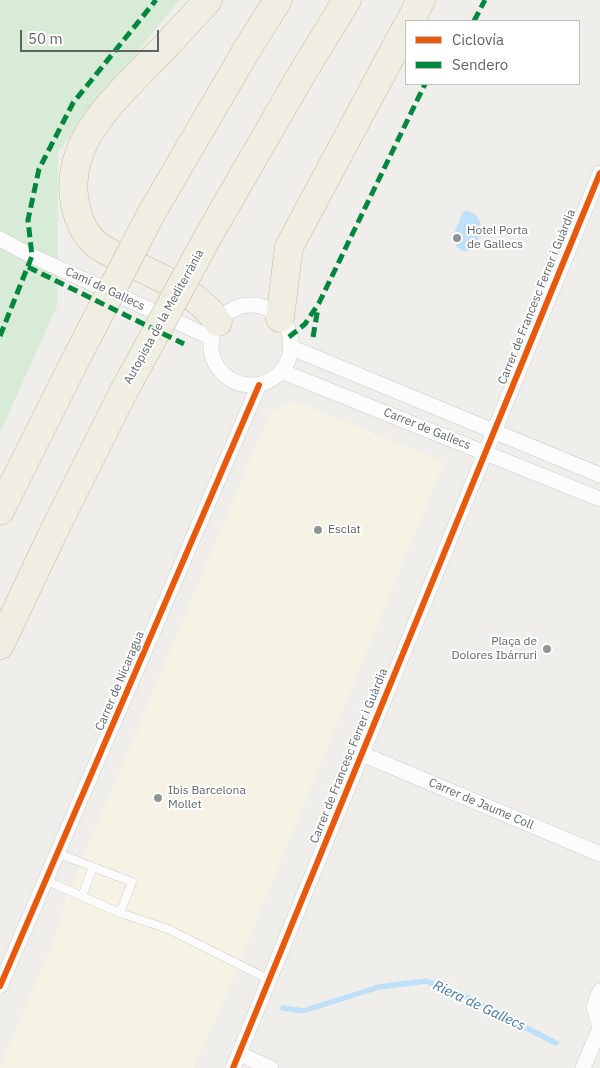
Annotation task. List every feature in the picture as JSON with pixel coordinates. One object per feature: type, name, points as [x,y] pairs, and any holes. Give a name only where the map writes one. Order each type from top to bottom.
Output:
[{"type":"highway","points":[[208,0],[120,93],[88,132],[73,172],[73,189],[79,221],[95,243],[103,250],[158,276],[184,291],[209,310],[215,330]]},
{"type":"highway","points":[[0,511],[151,214],[278,0]]},
{"type":"highway","name":"Autopista de la Mediterrània","points":[[0,644],[52,534],[124,391],[210,233],[347,0]]},
{"type":"highway","points":[[411,20],[421,0]]},
{"type":"highway","points":[[280,318],[289,247],[405,30]]},
{"type":"street","name":"Carrer de Francesc Ferrer i Guàrdia","points":[[236,1061],[600,173]]},
{"type":"street","name":"Camí de Gallecs","points":[[0,239],[32,256],[215,330]]},
{"type":"street","points":[[255,306],[268,309],[280,318],[288,330],[290,347],[288,360],[281,371],[264,384],[259,385],[240,384],[228,378],[218,369],[212,356],[215,330],[233,310],[255,306]]},
{"type":"street","name":"Carrer de Gallecs","points":[[290,347],[600,475]]},
{"type":"street","name":"Carrer de Gallecs","points":[[281,371],[600,499]]},
{"type":"street","name":"Carrer de Nicaragua","points":[[0,986],[259,385]]},
{"type":"street","name":"Carrer de Jaume Coll","points":[[362,754],[600,854]]},
{"type":"street","points":[[583,1068],[600,1028],[594,1006],[600,991]]},
{"type":"street","points":[[236,1061],[271,1068]]},
{"type":"lane","points":[[58,853],[132,882],[120,913]]},
{"type":"lane","points":[[82,896],[93,867]]},
{"type":"lane","points":[[46,880],[120,913],[168,929],[268,979]]},
{"type":"shaded area","points":[[288,403],[302,404],[444,462],[221,1007],[193,1068],[0,1068],[58,930],[65,901],[270,413]]},
{"type":"green space","points":[[0,0],[179,0],[58,152],[57,306],[0,433]]},
{"type":"water","points":[[467,211],[478,218],[481,230],[476,243],[465,252],[457,247],[453,236],[463,212]]},
{"type":"waterway","name":"Riera de Gallecs","points":[[283,1008],[303,1011],[379,987],[426,981],[462,995],[556,1043]]},
{"type":"marked path","points":[[0,336],[32,256],[28,220],[39,169],[73,103],[156,0]]},
{"type":"marked path","points":[[475,20],[485,0]]},
{"type":"marked path","points":[[289,337],[305,324],[319,303],[425,85]]},
{"type":"marked path","points":[[28,267],[184,344]]},
{"type":"marked path","points":[[313,337],[318,308]]},
{"type":"cycle path","points":[[233,1068],[600,173]]},
{"type":"cycle path","points":[[0,986],[259,385]]},
{"type":"place","name":"Hotel Porta de Gallecs","points":[[457,238]]},
{"type":"place","name":"Esclat","points":[[318,530]]},
{"type":"place","name":"Plaça de Dolores Ibárruri","points":[[547,649]]},
{"type":"place","name":"Ibis Barcelona Mollet","points":[[158,798]]}]
